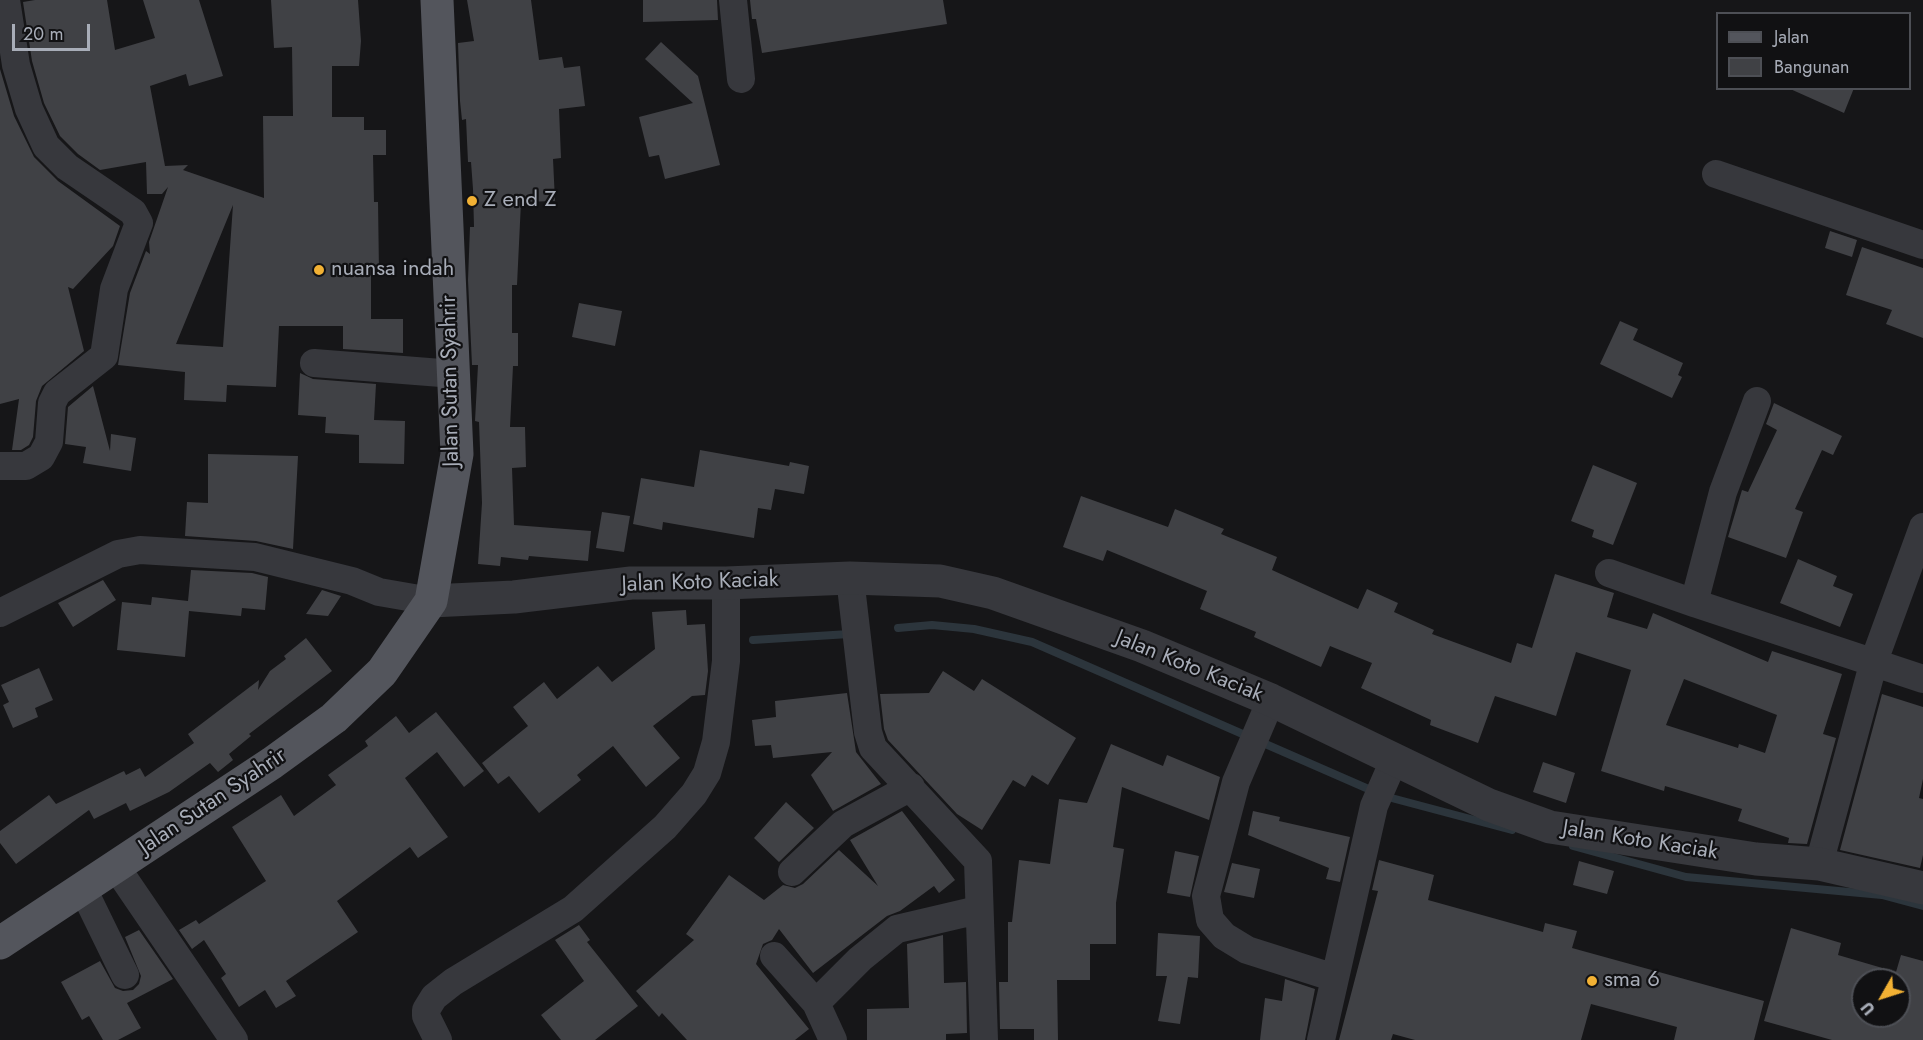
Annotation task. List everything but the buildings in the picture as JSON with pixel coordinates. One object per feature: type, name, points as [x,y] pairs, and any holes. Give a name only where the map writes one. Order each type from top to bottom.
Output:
[{"type":"main road","name":"Jalan Sutan Syahrir","points":[[0,943],[334,718],[382,672],[431,601],[457,454],[436,0]]},
{"type":"street","points":[[0,466],[26,466],[41,457],[49,442],[52,403],[57,393],[104,356],[114,289],[139,224],[133,212],[67,167],[46,146],[29,109],[15,65],[6,0]]},
{"type":"street","points":[[733,0],[741,79]]},
{"type":"street","points":[[1716,174],[1923,245]]},
{"type":"street","points":[[314,363],[454,374]]},
{"type":"street","points":[[1694,603],[1724,492],[1757,401]]},
{"type":"street","points":[[1819,864],[1874,661],[1923,527]]},
{"type":"street","points":[[0,613],[118,554],[140,550],[255,557],[352,581],[379,592],[431,601]]},
{"type":"street","points":[[1609,573],[1923,679]]},
{"type":"street","name":"Jalan Koto Kaciak","points":[[431,601],[514,597],[631,583],[851,586],[940,581],[993,593],[1142,646],[1268,706],[1384,782],[1489,805],[1550,827],[1756,859],[1819,864],[1923,888]]},
{"type":"street","points":[[438,1040],[426,1016],[429,1004],[434,998],[453,982],[573,909],[665,826],[694,794],[707,772],[716,742],[726,661],[726,583]]},
{"type":"street","points":[[851,586],[868,732],[873,748],[978,861],[984,1040]]},
{"type":"street","points":[[1268,706],[1236,782],[1206,896],[1210,920],[1224,936],[1247,950],[1335,978]]},
{"type":"street","points":[[1321,1040],[1384,782]]},
{"type":"street","points":[[792,872],[843,824],[911,787]]},
{"type":"street","points":[[116,867],[234,1040]]},
{"type":"street","points":[[83,888],[126,975]]},
{"type":"street","points":[[816,1004],[860,960],[897,929],[978,910]]},
{"type":"street","points":[[774,956],[816,1004],[833,1040]]},
{"type":"waterway","points":[[898,628],[932,625],[974,629],[1032,642],[1373,791]]},
{"type":"waterway","points":[[753,640],[849,634]]},
{"type":"waterway","points":[[1384,796],[1512,830]]},
{"type":"waterway","points":[[1573,846],[1686,877],[1882,895],[1923,906]]},
{"type":"place","name":"Z end Z","points":[[472,201]]},
{"type":"place","name":"nuansa indah","points":[[319,270]]},
{"type":"place","name":"sma 6","points":[[1592,981]]}]
